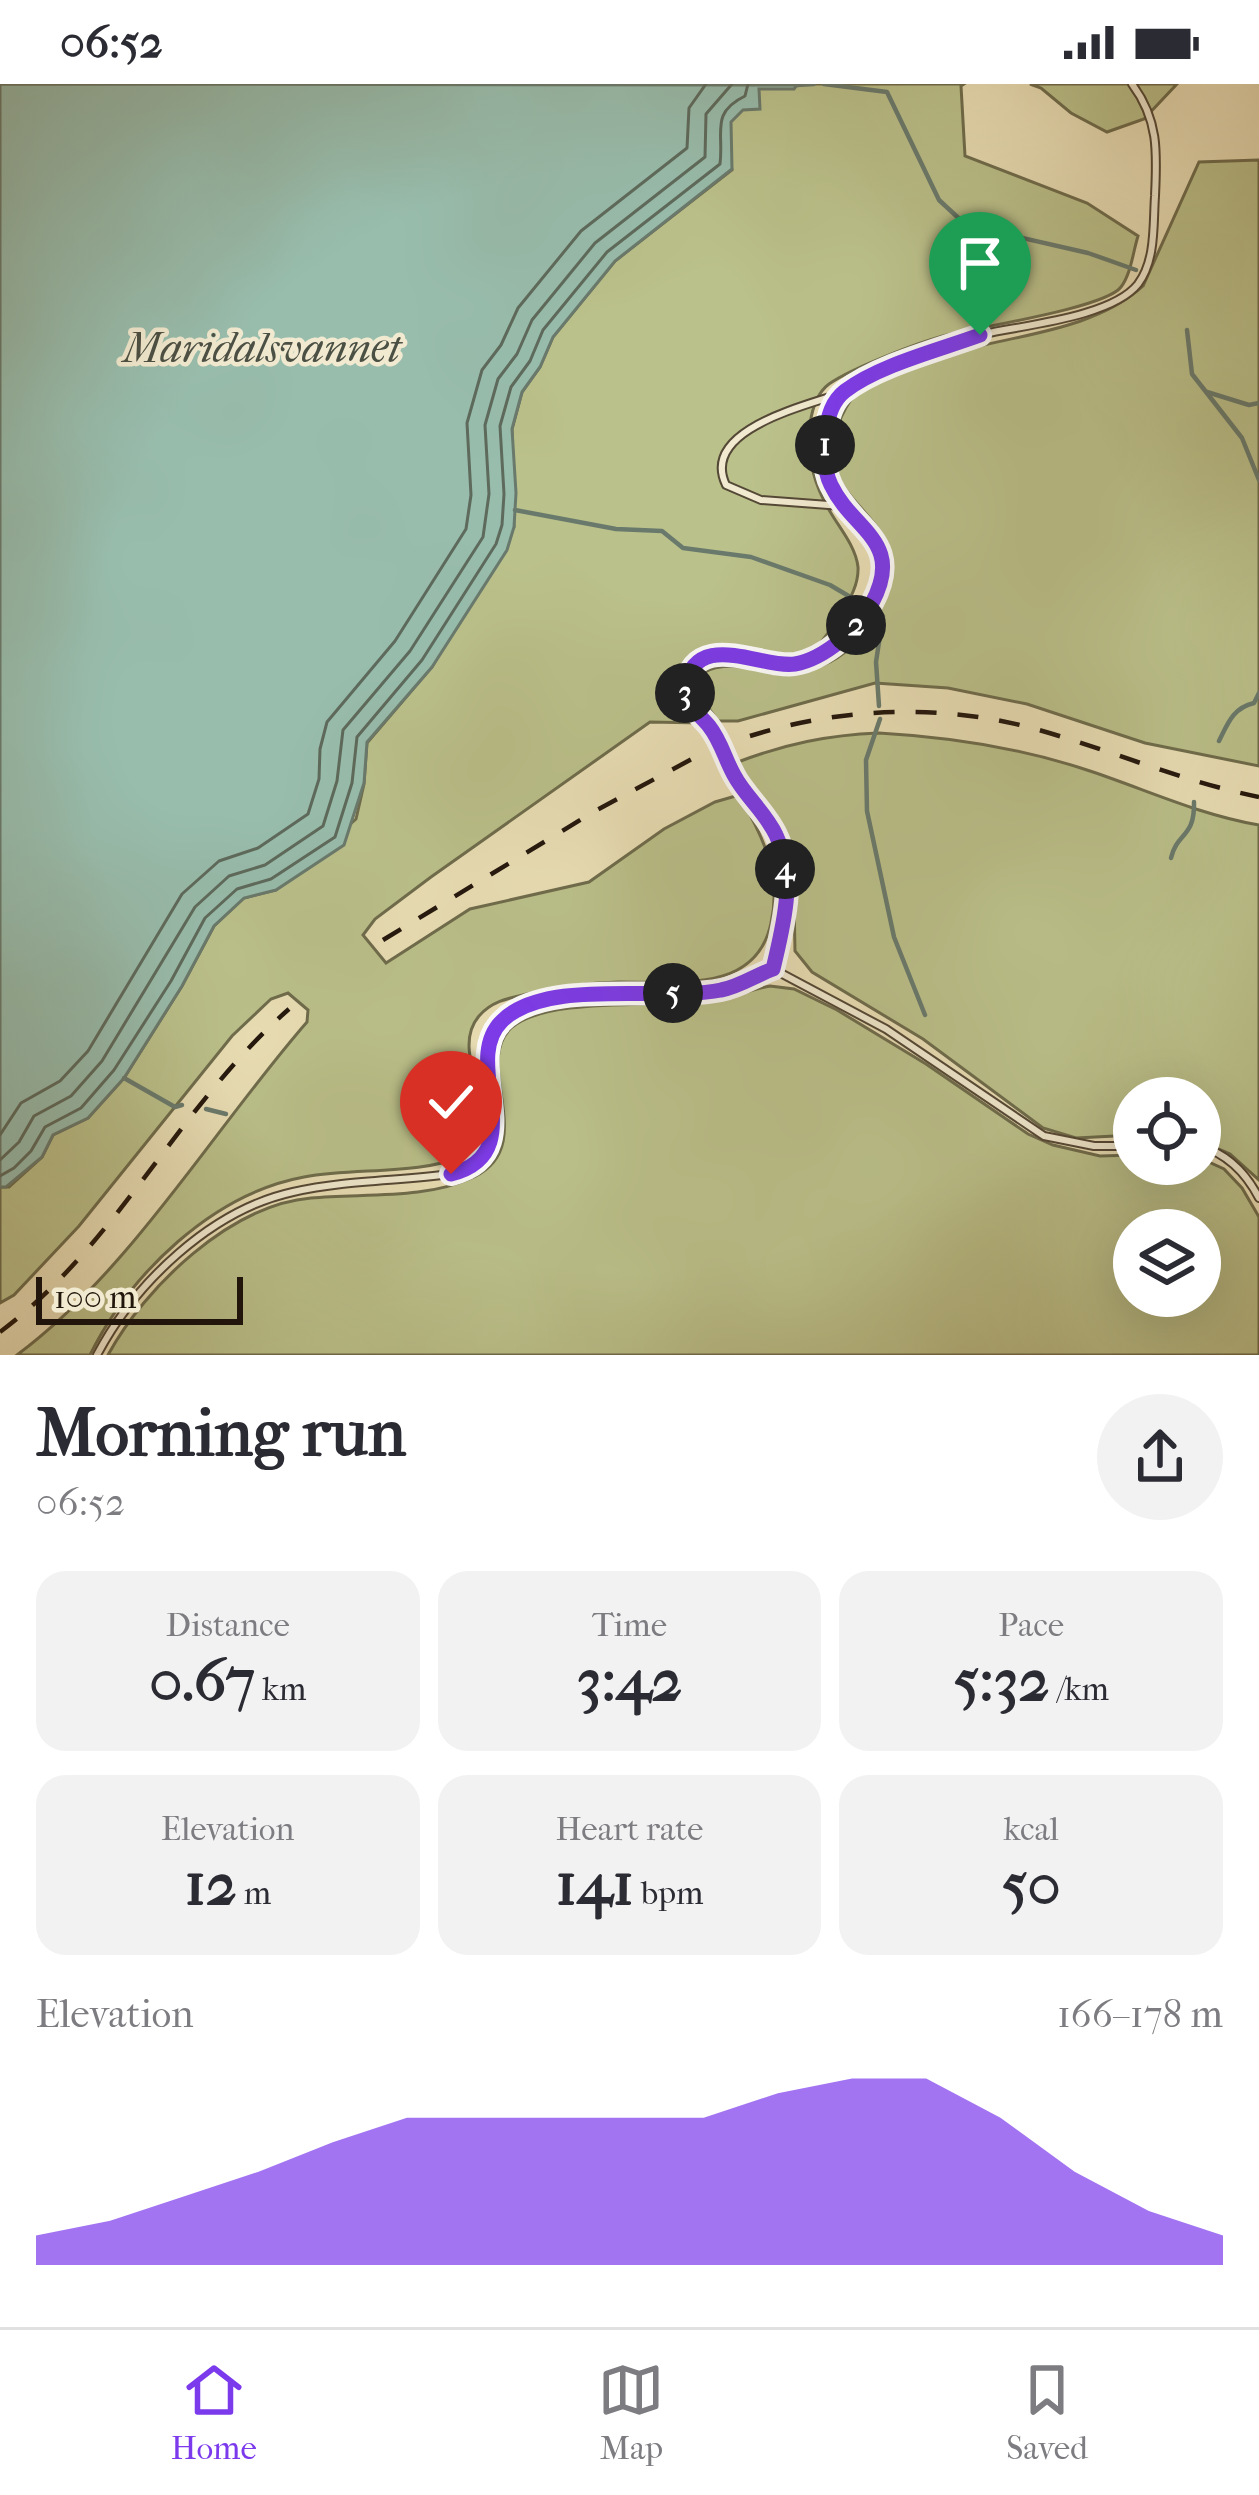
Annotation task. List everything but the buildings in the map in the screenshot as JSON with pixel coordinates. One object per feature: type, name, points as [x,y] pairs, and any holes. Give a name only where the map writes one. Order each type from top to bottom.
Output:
[{"type":"lane","points":[[845,506],[741,495],[721,475],[722,452],[777,415],[980,335],[1115,300],[1137,284],[1148,265],[1153,239],[1157,149],[1151,113],[1132,84]]},
{"type":"lane","points":[[773,969],[787,902],[781,849],[776,834],[733,774],[715,733],[685,692],[695,668],[710,657],[732,653],[772,663],[800,663],[845,636],[866,614],[882,576],[881,552],[869,530],[832,489],[825,459],[829,415],[842,393]]},
{"type":"lane","points":[[773,969],[886,1029],[1044,1136],[1113,1146]]},
{"type":"lane","points":[[97,1355],[140,1292],[221,1222],[291,1192],[451,1174],[475,1164],[492,1135],[488,1065],[493,1036],[505,1018],[521,1008],[577,996],[719,991],[773,969]]},
{"type":"lane","points":[[1221,1156],[1250,1180],[1259,1198]]},
{"type":"green space","points":[[780,84],[964,84],[965,156],[1087,203],[1138,236],[1124,282],[1110,295],[1092,302],[920,343],[829,384],[812,413],[811,461],[821,495],[855,554],[858,574],[849,600],[818,646],[803,657],[788,660],[724,650],[697,659],[683,688],[699,723],[650,722],[431,877],[375,919],[363,935],[386,963],[470,909],[589,882],[664,829],[739,795],[763,841],[772,872],[774,905],[762,946],[749,962],[710,979],[583,984],[495,1004],[479,1016],[469,1040],[483,1122],[468,1155],[427,1166],[325,1174],[270,1186],[206,1219],[178,1242],[127,1295],[90,1355],[17,1355],[98,1282],[135,1240],[307,1022],[308,1010],[288,993],[271,999],[232,1036],[79,1226],[14,1295],[0,1303],[0,1187],[9,1187],[42,1157],[53,1135],[88,1118],[124,1078],[214,926],[244,898],[276,890],[356,819],[367,743],[432,667],[514,527],[512,429],[522,392],[553,337],[615,261],[732,170],[718,97]]},
{"type":"green space","points":[[1030,84],[1177,84],[1144,119],[1107,132]]},
{"type":"green space","points":[[1259,160],[1259,766],[1145,743],[1027,704],[948,688],[875,683],[738,721],[718,721],[695,690],[696,678],[730,666],[794,671],[817,667],[840,656],[862,635],[886,597],[892,566],[886,541],[839,479],[832,456],[837,427],[855,395],[942,356],[1079,322],[1124,301],[1143,286],[1199,162]]},
{"type":"green space","points":[[879,733],[1012,750],[1259,825],[1259,1180],[1221,1150],[1221,1077],[1113,1077],[1113,1136],[1076,1138],[1043,1128],[923,1039],[812,972],[795,951],[793,851],[738,762],[842,736]]},
{"type":"green space","points":[[770,986],[794,989],[926,1064],[1028,1134],[1053,1145],[1113,1156],[1113,1185],[1221,1185],[1224,1169],[1259,1217],[1259,1355],[108,1355],[167,1277],[250,1216],[311,1198],[435,1189],[474,1177],[493,1163],[504,1126],[498,1062],[501,1044],[511,1028],[528,1018],[579,1007],[718,1000]]},
{"type":"water","name":"Maridalsvannet","points":[[0,84],[797,85],[794,89],[759,89],[760,109],[743,110],[731,122],[732,169],[615,261],[553,337],[522,392],[512,429],[516,493],[507,550],[432,667],[367,742],[364,783],[344,845],[276,890],[244,898],[214,926],[124,1078],[88,1118],[53,1135],[42,1157],[6,1187],[0,1187]]},
{"type":"waterway","points":[[797,85],[814,84]]},
{"type":"waterway","points":[[824,84],[887,92],[939,200],[966,225],[1088,253],[1136,270]]},
{"type":"waterway","points":[[1187,330],[1192,374],[1242,438],[1259,480]]},
{"type":"waterway","points":[[1207,392],[1249,405],[1259,403]]},
{"type":"waterway","points":[[515,510],[616,529],[662,531],[683,548],[751,557],[830,585],[864,605]]},
{"type":"waterway","points":[[876,611],[883,616],[876,662],[879,706]]},
{"type":"waterway","points":[[1219,741],[1232,717],[1254,703],[1259,693]]},
{"type":"waterway","points":[[880,719],[866,760],[867,811],[894,937],[925,1015]]},
{"type":"waterway","points":[[1171,858],[1192,822],[1194,802]]},
{"type":"waterway","points":[[124,1078],[175,1107],[182,1105]]},
{"type":"waterway","points":[[206,1109],[226,1114]]},
{"type":"railway","points":[[750,736],[857,714],[967,715],[1039,730],[1259,797]]},
{"type":"railway","points":[[383,940],[595,811],[703,753]]},
{"type":"railway","points":[[0,1332],[79,1258],[214,1088],[289,1009]]},
{"type":"route","points":[[451,1174],[475,1164],[490,1142],[494,1113],[489,1056],[496,1030],[505,1018],[532,1004],[577,996],[719,991],[773,969],[787,902],[781,849],[776,834],[733,774],[715,733],[687,699],[686,685],[703,661],[724,653],[782,665],[808,660],[845,636],[866,614],[882,576],[881,552],[869,530],[832,489],[825,459],[829,415],[842,393],[862,381],[980,335]]}]
